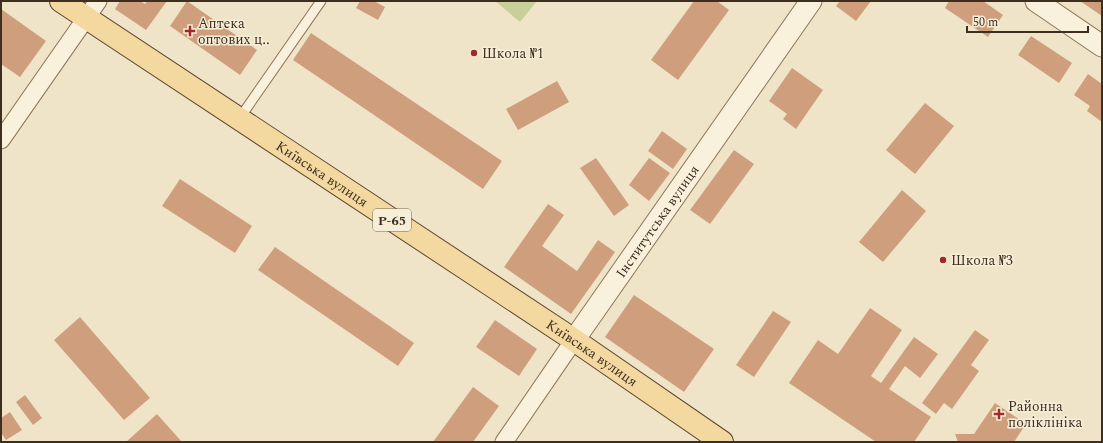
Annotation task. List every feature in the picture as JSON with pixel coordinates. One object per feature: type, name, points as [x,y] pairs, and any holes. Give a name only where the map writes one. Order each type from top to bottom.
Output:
[{"type":"main road","name":"Київська вулиця","points":[[61,1],[92,10],[239,119],[574,340],[722,442]]},
{"type":"street","name":"Інститутська вулиця","points":[[504,442],[811,1]]},
{"type":"street","points":[[1036,1],[1102,46]]},
{"type":"street","points":[[1,140],[92,10]]},
{"type":"lane","points":[[239,119],[321,1]]},
{"type":"green space","points":[[495,1],[537,1],[520,22]]},
{"type":"building","points":[[120,1],[140,1],[145,4],[147,1],[167,1],[146,30],[115,9]]},
{"type":"building","points":[[187,1],[257,50],[240,75],[170,26]]},
{"type":"building","points":[[360,1],[374,1],[385,7],[378,20],[356,8]]},
{"type":"building","points":[[694,1],[717,1],[729,10],[678,80],[651,60]]},
{"type":"building","points":[[840,1],[871,1],[856,21],[836,6]]},
{"type":"building","points":[[949,1],[983,1],[1003,15],[988,37],[945,8]]},
{"type":"building","points":[[1080,1],[1102,1],[1102,16]]},
{"type":"building","points":[[1,9],[46,41],[20,77],[1,64]]},
{"type":"building","points":[[311,33],[502,161],[483,189],[293,60]]},
{"type":"building","points":[[1031,36],[1072,63],[1059,83],[1018,55]]},
{"type":"building","points":[[792,68],[823,90],[796,129],[783,119],[787,114],[769,101]]},
{"type":"building","points":[[1088,74],[1102,84],[1102,122],[1087,111],[1090,106],[1074,95]]},
{"type":"building","points":[[557,81],[569,102],[518,130],[506,109]]},
{"type":"building","points":[[925,103],[954,126],[915,174],[886,150]]},
{"type":"building","points":[[662,131],[687,149],[673,169],[648,151]]},
{"type":"building","points":[[734,150],[754,164],[710,224],[690,210]]},
{"type":"building","points":[[596,158],[629,205],[614,216],[580,168]]},
{"type":"building","points":[[649,158],[670,173],[649,201],[629,185]]},
{"type":"building","points":[[180,179],[252,226],[235,253],[162,206]]},
{"type":"building","points":[[902,190],[926,211],[883,262],[859,242]]},
{"type":"building","points":[[548,204],[564,215],[542,246],[577,271],[598,240],[615,252],[571,314],[504,267]]},
{"type":"building","points":[[275,247],[414,343],[398,366],[258,270]]},
{"type":"building","points":[[634,295],[714,349],[684,392],[605,337]]},
{"type":"building","points":[[870,308],[902,330],[871,376],[881,383],[914,337],[938,354],[920,378],[905,366],[889,389],[931,417],[914,442],[876,442],[789,383],[818,340],[838,354]]},
{"type":"building","points":[[773,311],[791,322],[754,377],[736,365]]},
{"type":"building","points":[[80,317],[150,398],[124,420],[54,340]]},
{"type":"building","points":[[495,320],[537,349],[519,376],[476,347]]},
{"type":"building","points":[[975,330],[989,340],[971,365],[979,371],[952,409],[944,403],[936,414],[922,403]]},
{"type":"building","points":[[473,387],[499,406],[473,442],[433,442]]},
{"type":"building","points":[[25,395],[42,418],[33,425],[16,402]]},
{"type":"building","name":"Районна поліклініка","points":[[995,403],[1026,424],[1014,442],[958,442],[955,434],[974,434]]},
{"type":"building","points":[[10,412],[22,430],[6,440],[1,433],[1,418]]},
{"type":"building","points":[[157,414],[182,442],[126,442]]},
{"type":"place","name":"Аптека оптових ц‥","points":[[190,31]]},
{"type":"place","name":"Школа №1","points":[[474,53]]},
{"type":"place","name":"Школа №3","points":[[943,260]]},
{"type":"place","name":"Районна поліклініка","points":[[999,414]]}]
